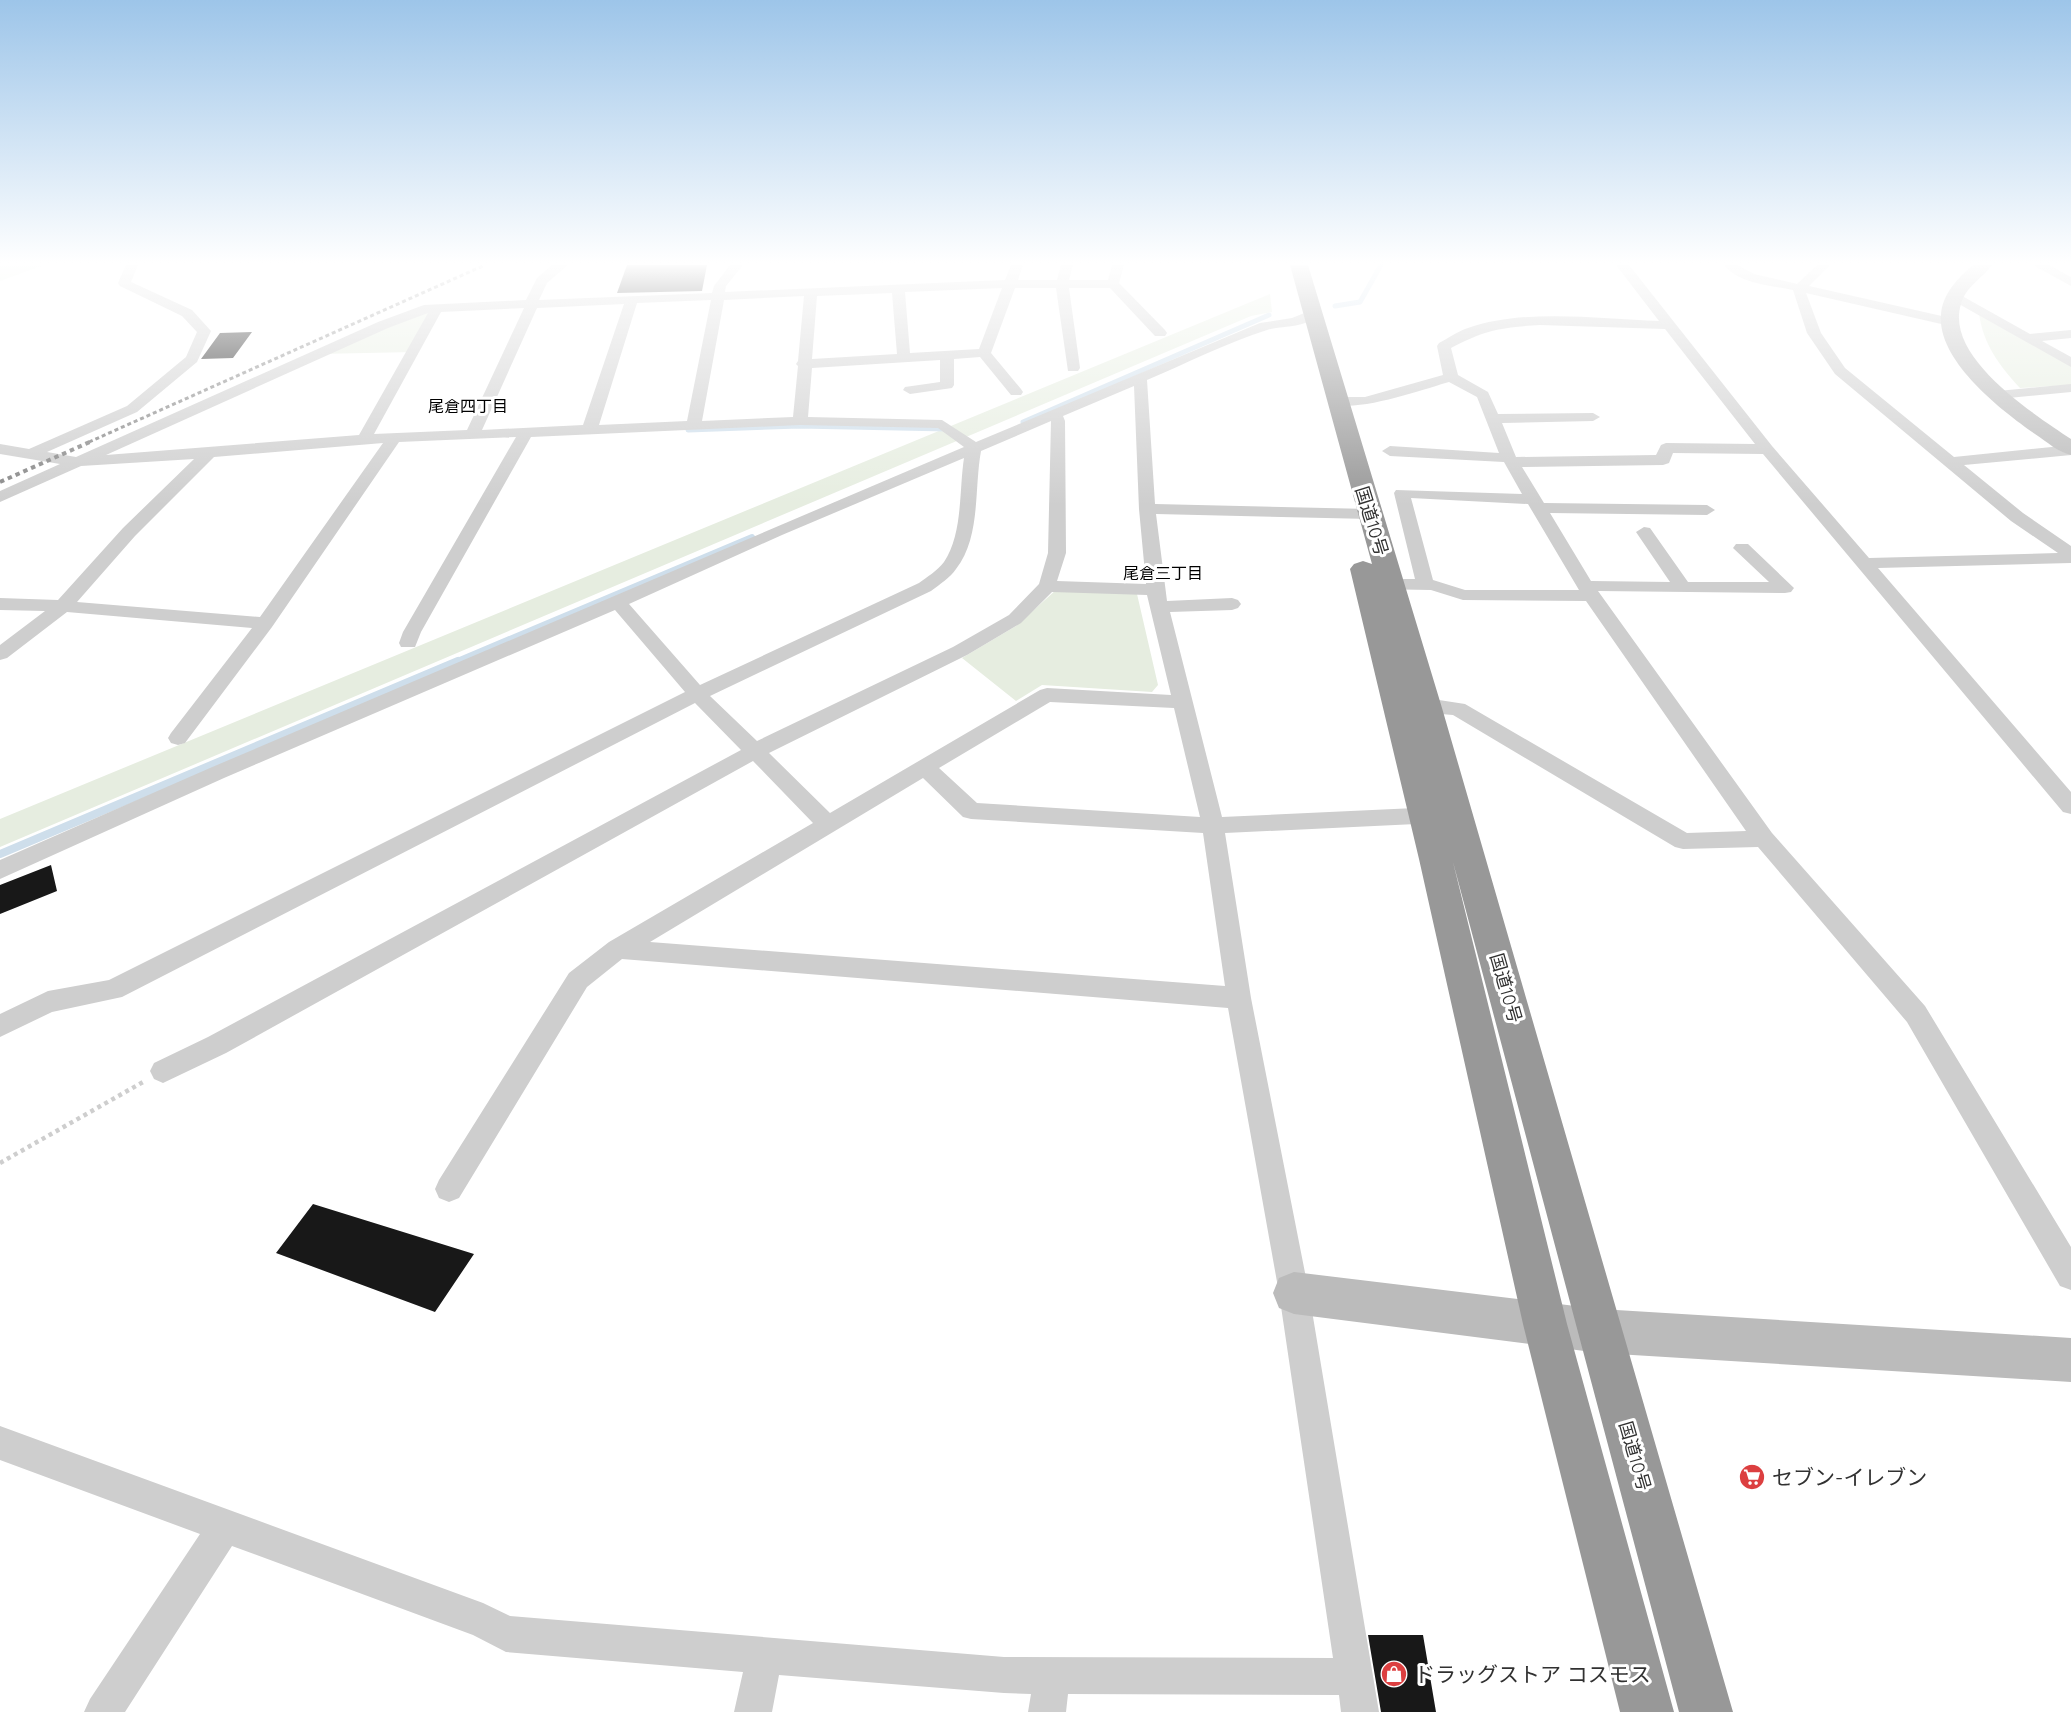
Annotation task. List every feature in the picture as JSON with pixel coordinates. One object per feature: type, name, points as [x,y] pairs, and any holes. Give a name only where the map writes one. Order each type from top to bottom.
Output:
[{"type":"highway","name":"国道10号","points":[[1311,345],[1359,514],[1395,585],[1412,706],[1440,815],[1545,1324],[1647,1712]]},
{"type":"highway","name":"国道10号","points":[[1313,345],[1335,400],[1359,514]]},
{"type":"highway","name":"国道10号","points":[[1440,815],[1600,1332],[1706,1712]]},
{"type":"street","points":[[31,453],[132,409],[192,359],[198,345]]},
{"type":"street","points":[[0,497],[337,345]]},
{"type":"street","points":[[364,439],[416,345]]},
{"type":"street","points":[[473,433],[513,345]]},
{"type":"street","points":[[590,428],[617,345]]},
{"type":"street","points":[[694,425],[709,345]]},
{"type":"street","points":[[800,421],[805,345]]},
{"type":"street","points":[[903,345],[904,358]]},
{"type":"street","points":[[984,353],[987,345]]},
{"type":"street","points":[[1070,345],[1073,368]]},
{"type":"street","points":[[0,870],[216,773],[618,602],[776,531],[1220,345]]},
{"type":"street","points":[[1446,345],[1444,346],[1451,377]]},
{"type":"street","points":[[1682,345],[1863,563],[2071,806]]},
{"type":"street","points":[[1819,345],[1840,371],[2016,517],[2071,556]]},
{"type":"street","points":[[1959,345],[1962,354],[1998,395],[2032,423],[2071,450]]},
{"type":"street","points":[[2041,345],[2071,363]]},
{"type":"street","points":[[803,364],[984,353]]},
{"type":"street","points":[[984,353],[1016,392]]},
{"type":"street","points":[[910,390],[947,385],[947,355]]},
{"type":"street","points":[[1335,400],[1366,401],[1451,377],[1483,395],[1511,460],[1589,591],[1764,839],[1916,1014],[2071,1275]]},
{"type":"street","points":[[0,1442],[483,1621],[506,1634],[1004,1675],[1358,1694],[1294,1293],[1239,998],[1213,826],[1157,598],[1147,509],[1143,400],[1140,379]]},
{"type":"street","points":[[1998,395],[2071,388]]},
{"type":"street","points":[[163,1071],[217,1045],[755,751],[960,651],[1015,619],[1047,586],[1057,553],[1058,421],[1055,413]]},
{"type":"street","points":[[1494,419],[1593,417]]},
{"type":"street","points":[[0,449],[76,462],[395,437],[800,421],[942,424],[974,447]]},
{"type":"street","points":[[408,643],[417,622],[527,430]]},
{"type":"street","points":[[178,738],[265,623],[395,437]]},
{"type":"street","points":[[0,1026],[48,1002],[113,990],[697,694],[925,587],[951,565],[962,540],[974,447]]},
{"type":"street","points":[[1390,451],[1511,460],[1663,460],[1666,448],[1767,449]]},
{"type":"street","points":[[1951,462],[2071,450]]},
{"type":"street","points":[[0,654],[63,606],[129,532],[209,453]]},
{"type":"street","points":[[1707,510],[1538,503],[1402,494],[1395,585],[1433,585],[1463,595],[1683,587],[1785,588],[1742,548]]},
{"type":"street","points":[[1147,509],[1359,514]]},
{"type":"street","points":[[1644,532],[1683,587]]},
{"type":"street","points":[[1863,563],[2071,556]]},
{"type":"street","points":[[1047,586],[1232,604]]},
{"type":"street","points":[[618,602],[697,694],[827,823]]},
{"type":"street","points":[[0,604],[63,606],[265,623]]},
{"type":"street","points":[[449,1189],[578,980],[618,949],[827,823],[926,768],[1047,695],[1182,702]]},
{"type":"street","points":[[1412,706],[1458,709],[1683,841],[1764,839]]},
{"type":"street","points":[[926,768],[971,811],[1213,826],[1440,815]]},
{"type":"street","points":[[618,949],[1239,998]]},
{"type":"street","points":[[1294,1293],[1600,1332],[2071,1360]]},
{"type":"street","points":[[104,1712],[225,1527]]},
{"type":"street","points":[[753,1712],[765,1656]]},
{"type":"street","points":[[1047,1712],[1052,1676]]},
{"type":"path","points":[[0,1163],[163,1071]]},
{"type":"shaded area","points":[[342,345],[417,345],[413,352],[318,354]]},
{"type":"shaded area","points":[[1147,345],[1183,345],[0,847],[0,819]]},
{"type":"shaded area","points":[[1988,345],[2041,345],[2071,360],[2071,385],[2020,388]]},
{"type":"shaded area","points":[[1056,590],[1137,594],[1158,685],[1152,692],[1042,685],[1016,701],[962,658],[1016,626]]},
{"type":"building","points":[[211,345],[243,345],[233,358],[201,359]]},
{"type":"building","points":[[51,865],[57,891],[0,914],[0,885]]},
{"type":"building","points":[[313,1204],[474,1254],[435,1312],[276,1253]]},
{"type":"building","name":"ドラッグストア コスモス","points":[[1368,1635],[1423,1635],[1436,1712],[1381,1712]]},
{"type":"waterway","points":[[1023,422],[1200,345]]},
{"type":"waterway","points":[[688,430],[799,426],[948,429]]},
{"type":"waterway","points":[[455,662],[752,537]]},
{"type":"waterway","points":[[0,854],[458,661]]},
{"type":"railway","points":[[89,442],[306,345]]},
{"type":"railway","points":[[0,482],[92,441]]},
{"type":"place","name":"セブン-イレブン","points":[[1752,1477]]},
{"type":"place","name":"ドラッグストア コスモス","points":[[1394,1674]]},
{"type":"district","name":"尾倉四丁目","points":[[468,406]]},
{"type":"district","name":"尾倉三丁目","points":[[1163,573]]}]
